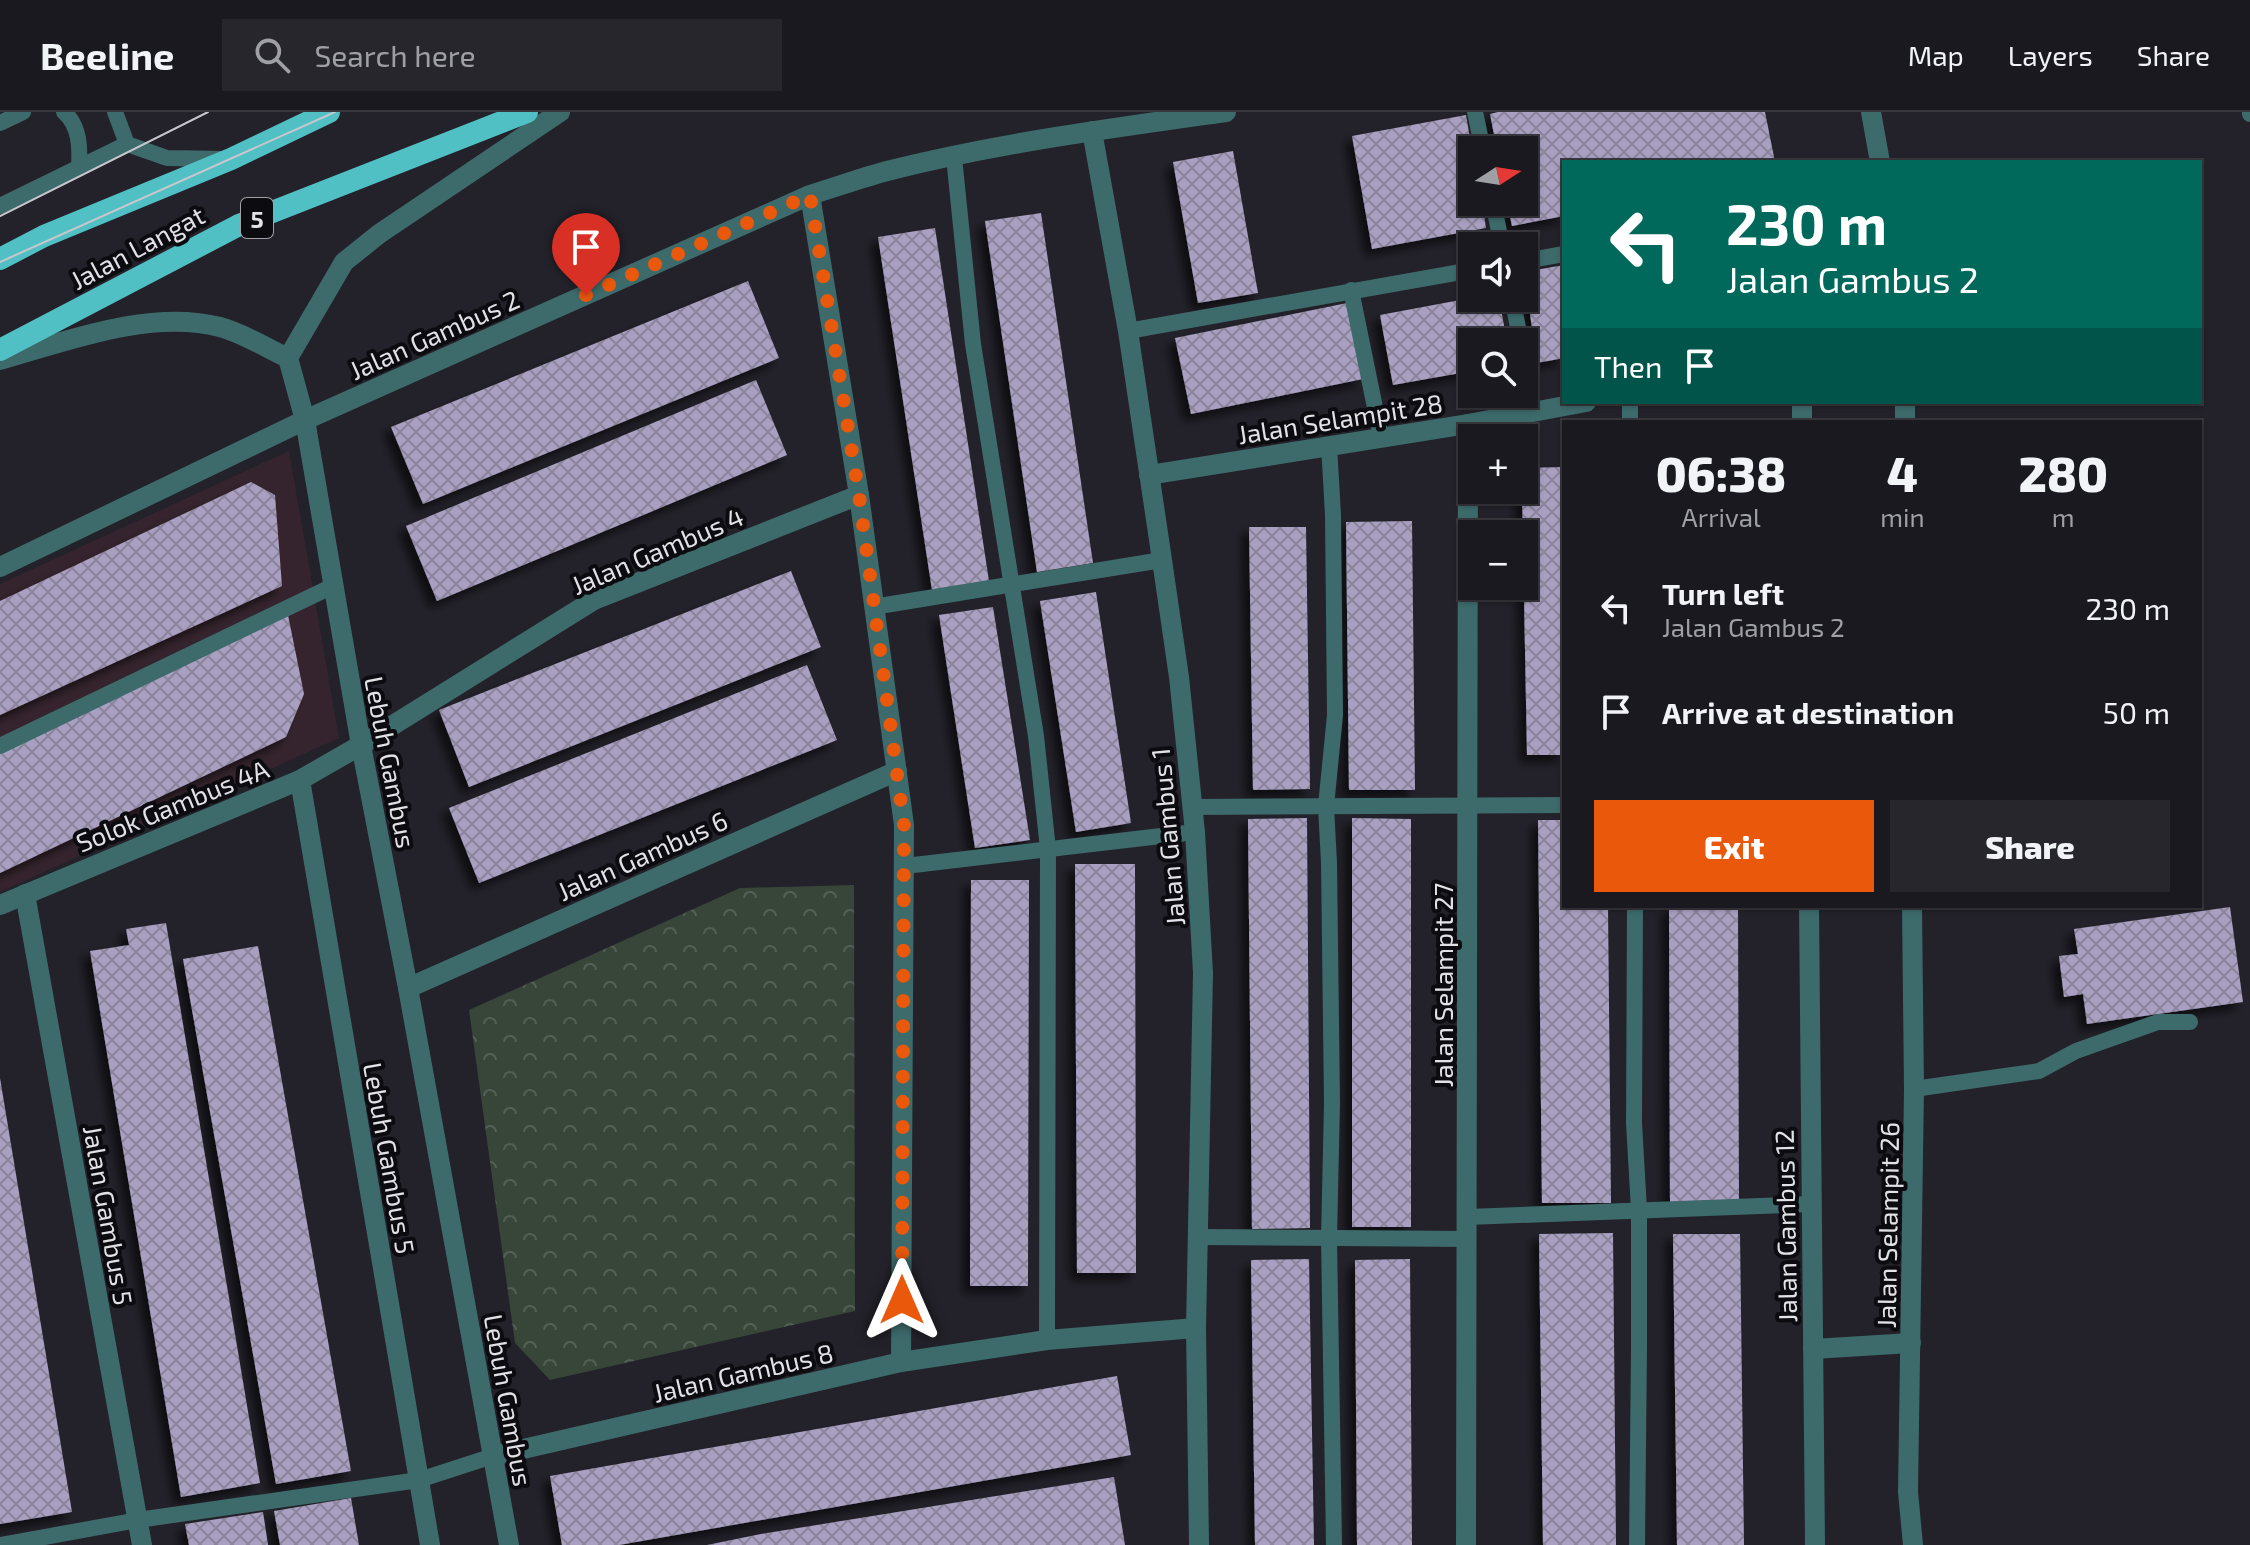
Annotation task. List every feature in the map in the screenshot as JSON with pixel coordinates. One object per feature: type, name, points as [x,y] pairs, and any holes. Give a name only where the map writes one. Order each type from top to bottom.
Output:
[{"type":"highway","name":"Jalan Langat","points":[[0,259],[44,236],[231,159],[329,112]]},
{"type":"highway","name":"Jalan Langat","points":[[0,350],[239,225],[527,112]]},
{"type":"street","points":[[0,360],[111,329],[163,323],[221,328],[288,358],[344,262],[379,234],[560,112]]},
{"type":"street","name":"Jalan Gambus 2","points":[[0,567],[305,420],[810,195],[885,172],[954,157],[1092,131],[1226,112]]},
{"type":"street","points":[[1871,112],[1880,160]]},
{"type":"street","name":"Jalan Gambus 1","points":[[1092,131],[1128,331],[1162,560],[1179,677],[1195,832],[1203,973],[1196,1328],[1199,1545]]},
{"type":"street","points":[[810,195],[859,495],[904,825],[901,1362]]},
{"type":"street","name":"Lebuh Gambus","points":[[288,358],[305,420],[361,745],[509,1545]]},
{"type":"street","name":"Jalan Selampit 28","points":[[1468,424],[1574,404]]},
{"type":"street","name":"Jalan Selampit 28","points":[[1149,475],[1458,425]]},
{"type":"street","name":"Jalan Gambus 4","points":[[361,745],[594,600],[859,495]]},
{"type":"street","name":"Jalan Selampit 27","points":[[1466,1545],[1468,504]]},
{"type":"street","name":"Solok Gambus 4A","points":[[0,905],[300,780],[361,745]]},
{"type":"street","name":"Jalan Gambus 6","points":[[408,988],[897,771]]},
{"type":"street","name":"Lebuh Gambus 5","points":[[300,780],[430,1545]]},
{"type":"street","name":"Jalan Gambus 5","points":[[25,894],[142,1545]]},
{"type":"street","name":"Jalan Gambus 12","points":[[1809,908],[1815,1545]]},
{"type":"street","name":"Jalan Selampit 26","points":[[1912,908],[1914,1089],[1908,1492],[1913,1545]]},
{"type":"street","name":"Jalan Gambus 8","points":[[493,1456],[901,1362],[1047,1340],[1196,1328]]},
{"type":"street","points":[[1813,1349],[1911,1343]]},
{"type":"lane","points":[[0,123],[23,112]]},
{"type":"lane","points":[[64,112],[72,119],[80,148],[79,168]]},
{"type":"lane","points":[[115,112],[127,144]]},
{"type":"lane","points":[[1475,112],[1480,136]]},
{"type":"lane","points":[[0,206],[127,144],[167,158],[231,159]]},
{"type":"lane","points":[[954,157],[973,344],[1036,736],[1048,849],[1047,1340]]},
{"type":"lane","points":[[1538,259],[1562,254]]},
{"type":"lane","points":[[1128,331],[1458,272]]},
{"type":"lane","points":[[1351,290],[1381,437]]},
{"type":"lane","points":[[1329,445],[1333,515],[1335,715],[1326,806],[1332,1087],[1329,1238],[1334,1545]]},
{"type":"lane","points":[[873,607],[1162,560]]},
{"type":"lane","points":[[0,746],[333,586]]},
{"type":"lane","points":[[1192,807],[1562,805]]},
{"type":"lane","points":[[905,866],[1195,832]]},
{"type":"lane","points":[[1635,908],[1634,1123],[1639,1210],[1637,1545]]},
{"type":"lane","points":[[1914,1089],[2039,1071],[2076,1051],[2145,1026],[2158,1022],[2190,1022]]},
{"type":"lane","points":[[1468,1217],[1811,1204]]},
{"type":"lane","points":[[1199,1237],[1468,1239]]},
{"type":"lane","points":[[1,1545],[138,1520],[419,1480],[493,1456]]},
{"type":"shaded area","points":[[289,451],[339,738],[0,892],[0,584]]},
{"type":"green space","points":[[854,885],[855,1311],[550,1380],[515,1343],[469,1010],[740,888]]},
{"type":"building","points":[[1498,112],[1765,112],[1775,160],[1562,160],[1562,216],[1512,226],[1510,216],[1538,216],[1538,136],[1494,136],[1490,114]]},
{"type":"building","points":[[1466,115],[1470,136],[1458,136],[1458,216],[1484,216],[1486,228],[1372,249],[1352,136]]},
{"type":"building","points":[[1233,151],[1258,293],[1198,303],[1173,162]]},
{"type":"building","points":[[1041,213],[1093,563],[1037,572],[985,221]]},
{"type":"building","points":[[935,228],[989,581],[932,590],[878,237]]},
{"type":"building","points":[[1562,265],[1562,358],[1538,363],[1538,328],[1532,328],[1530,312],[1538,312],[1538,270]]},
{"type":"building","points":[[748,281],[779,358],[423,504],[391,427]]},
{"type":"building","points":[[1458,300],[1458,312],[1502,312],[1504,328],[1458,328],[1458,373],[1393,385],[1380,315]]},
{"type":"building","points":[[1347,303],[1363,379],[1191,414],[1175,338]]},
{"type":"building","points":[[756,380],[787,455],[437,601],[406,526]]},
{"type":"building","points":[[1562,467],[1562,755],[1527,755],[1524,600],[1538,600],[1538,520],[1523,520],[1522,504],[1538,504],[1538,468]]},
{"type":"building","points":[[251,482],[275,495],[282,586],[0,715],[0,601]]},
{"type":"building","points":[[1412,521],[1415,790],[1349,790],[1346,522]]},
{"type":"building","points":[[1249,527],[1306,527],[1310,789],[1253,790]]},
{"type":"building","points":[[791,571],[821,647],[469,787],[439,710]]},
{"type":"building","points":[[1096,592],[1131,823],[1076,832],[1040,601]]},
{"type":"building","points":[[993,607],[1030,840],[975,848],[939,615]]},
{"type":"building","points":[[288,615],[304,694],[286,737],[0,873],[0,753]]},
{"type":"building","points":[[807,665],[837,740],[479,883],[449,808]]},
{"type":"building","points":[[1307,818],[1310,1228],[1252,1229],[1248,819]]},
{"type":"building","points":[[1352,818],[1411,819],[1411,1227],[1352,1227]]},
{"type":"building","points":[[1538,820],[1562,820],[1562,908],[1608,908],[1611,1203],[1542,1203]]},
{"type":"building","points":[[1075,864],[1135,864],[1136,1273],[1077,1273]]},
{"type":"building","points":[[971,880],[1029,880],[1028,1286],[970,1286]]},
{"type":"building","points":[[2230,907],[2243,1002],[2087,1024],[2083,994],[2064,997],[2059,956],[2078,954],[2074,929]]},
{"type":"building","points":[[1669,908],[1738,908],[1739,1203],[1670,1203]]},
{"type":"building","points":[[166,923],[260,1483],[181,1497],[90,951],[129,945],[126,929]]},
{"type":"building","points":[[258,946],[351,1471],[276,1484],[183,959]]},
{"type":"building","points":[[0,1078],[72,1512],[0,1524]]},
{"type":"building","points":[[1613,1233],[1616,1545],[1543,1545],[1539,1234]]},
{"type":"building","points":[[1673,1234],[1740,1234],[1744,1545],[1677,1545]]},
{"type":"building","points":[[1309,1259],[1314,1545],[1255,1545],[1251,1260]]},
{"type":"building","points":[[1410,1259],[1412,1545],[1357,1545],[1355,1260]]},
{"type":"building","points":[[1117,1376],[1131,1455],[619,1545],[562,1545],[550,1476]]},
{"type":"building","points":[[1114,1477],[1125,1545],[707,1545],[761,1534]]},
{"type":"building","points":[[351,1498],[359,1545],[280,1545],[274,1511]]},
{"type":"building","points":[[263,1512],[268,1545],[189,1545],[185,1524]]},
{"type":"tram line","points":[[0,216],[208,112]]},
{"type":"tram line","points":[[0,262],[335,112]]},
{"type":"route","points":[[586,295],[810,195],[859,495],[904,825],[902,1300]]}]
